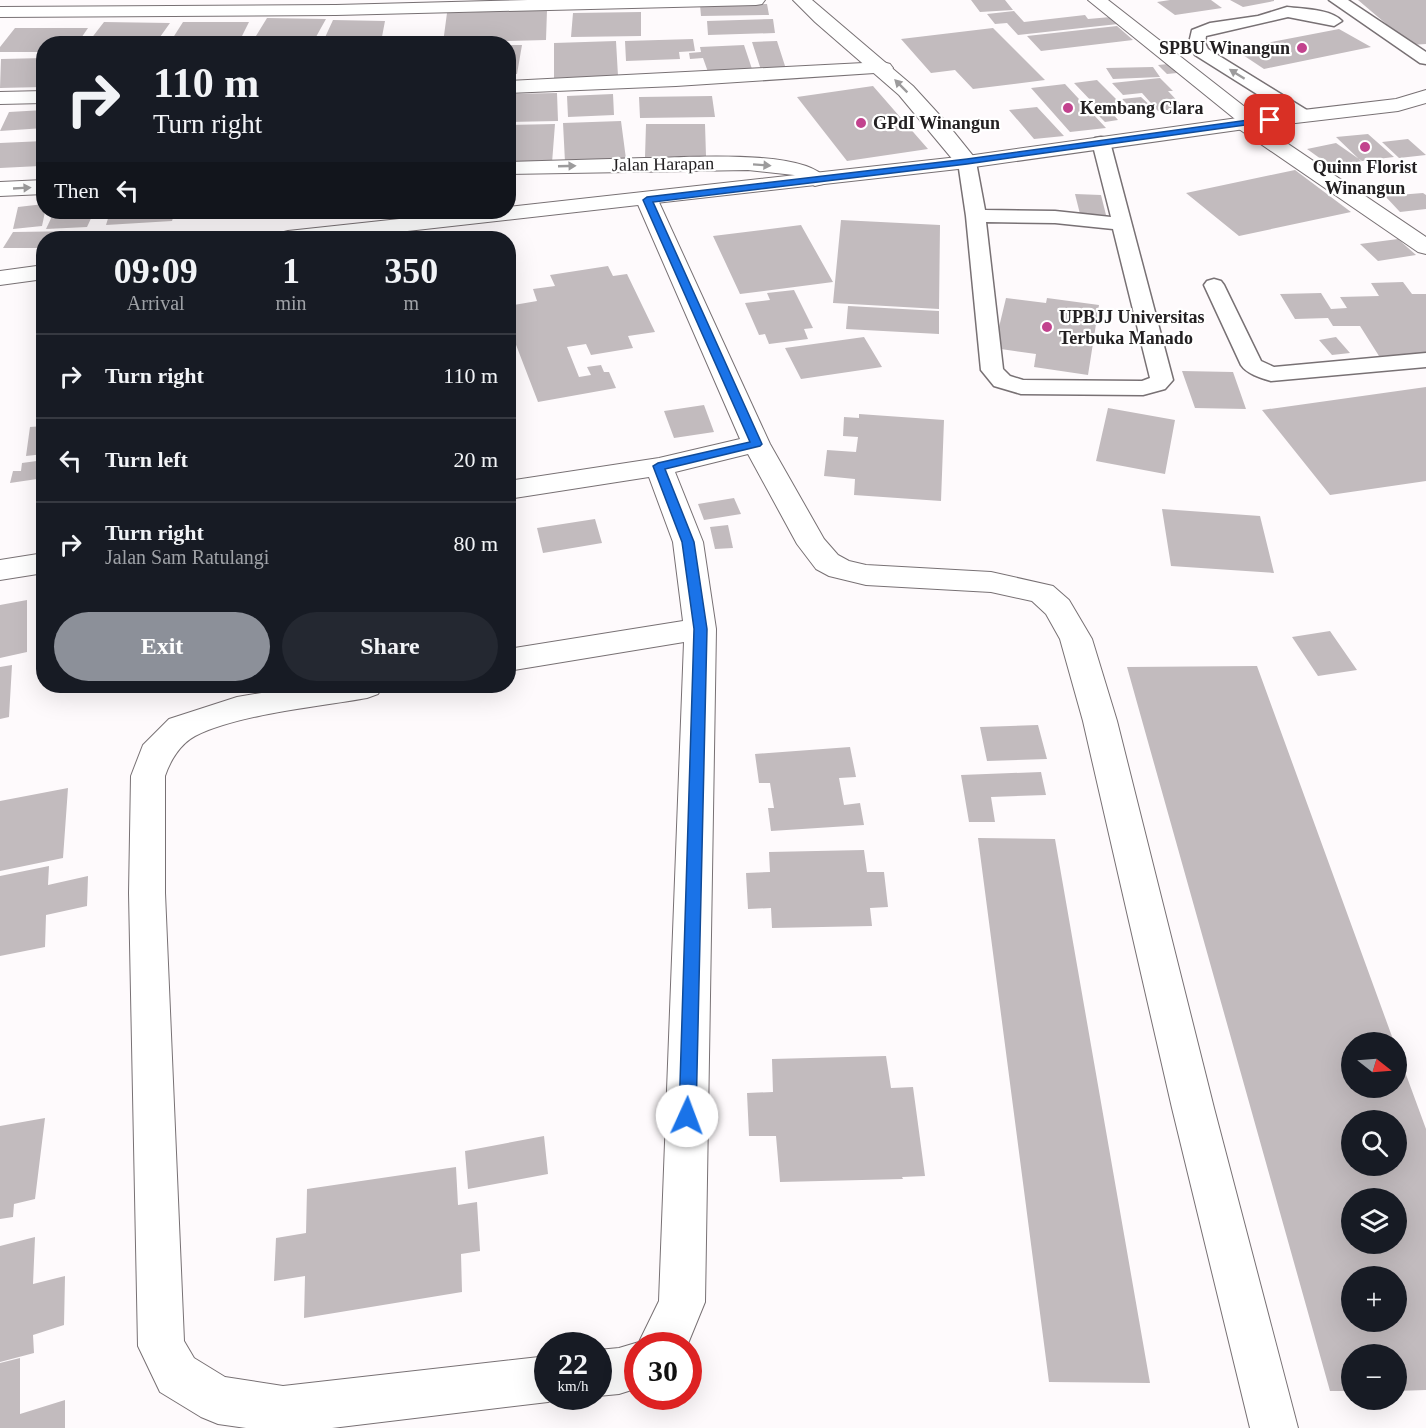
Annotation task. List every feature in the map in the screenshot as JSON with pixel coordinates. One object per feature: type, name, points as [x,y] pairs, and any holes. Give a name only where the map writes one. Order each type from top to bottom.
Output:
[{"type":"main road","points":[[0,12],[346,10],[756,0]]},
{"type":"main road","points":[[802,0],[822,21],[883,68],[937,123],[967,162]]},
{"type":"main road","points":[[1097,0],[1248,122],[1426,247]]},
{"type":"main road","points":[[516,87],[883,68]]},
{"type":"main road","points":[[516,214],[967,162],[1248,122],[1398,105],[1426,96]]},
{"type":"main road","points":[[0,98],[36,97]]},
{"type":"main road","name":"Jalan Harapan","points":[[516,168],[748,164],[782,166],[801,170],[814,179]]},
{"type":"main road","points":[[0,189],[36,187]]},
{"type":"main road","points":[[647,200],[756,444],[812,544],[827,562],[840,569],[866,574],[991,582],[1042,593],[1058,607],[1076,639],[1100,721],[1193,1108],[1274,1428]]},
{"type":"main road","points":[[354,231],[468,219]]},
{"type":"main road","points":[[0,278],[36,273]]},
{"type":"main road","points":[[516,489],[658,466],[756,444]]},
{"type":"main road","points":[[658,466],[688,542],[700,629],[682,1302],[670,1332]]},
{"type":"main road","points":[[0,570],[36,564]]},
{"type":"main road","points":[[516,659],[700,629]]},
{"type":"main road","points":[[327,693],[237,709],[181,728],[155,754],[148,776],[147,893],[161,1346],[177,1375],[218,1400],[283,1410],[534,1381]]},
{"type":"lane","points":[[1337,0],[1426,59]]},
{"type":"lane","points":[[1304,116],[1201,52],[1197,43],[1198,33],[1210,28],[1260,20],[1287,12],[1318,16],[1334,21]]},
{"type":"lane","points":[[967,162],[976,216],[992,370],[1002,381],[1021,387],[1143,387],[1157,384],[1162,380],[1120,224],[1101,142]]},
{"type":"lane","points":[[976,216],[1055,217],[1120,224]]},
{"type":"lane","points":[[1214,285],[1252,365],[1271,374],[1426,360]]},
{"type":"building","points":[[971,0],[1005,0],[1013,10],[980,12]]},
{"type":"building","points":[[1211,0],[1222,8],[1175,15],[1157,2]]},
{"type":"building","points":[[1230,0],[1274,0],[1274,1],[1243,7]]},
{"type":"building","points":[[1358,0],[1426,0],[1426,44],[1411,45]]},
{"type":"building","points":[[767,4],[769,15],[701,16],[700,5]]},
{"type":"building","points":[[547,10],[546,40],[516,41],[516,36],[444,36],[447,13]]},
{"type":"building","points":[[1014,11],[1024,22],[1085,15],[1088,19],[1111,17],[1118,24],[1018,35],[1007,23],[995,24],[987,14]]},
{"type":"building","points":[[641,12],[641,36],[571,37],[573,13]]},
{"type":"building","points":[[267,18],[326,19],[316,36],[256,36]]},
{"type":"building","points":[[773,19],[775,33],[708,35],[707,21]]},
{"type":"building","points":[[333,20],[385,21],[382,36],[326,36]]},
{"type":"building","points":[[104,22],[170,23],[161,36],[93,36]]},
{"type":"building","points":[[183,22],[249,22],[242,36],[174,36]]},
{"type":"building","points":[[1117,26],[1133,40],[1041,51],[1027,36]]},
{"type":"building","points":[[15,28],[88,28],[82,36],[36,36],[36,52],[0,52],[0,47]]},
{"type":"building","points":[[993,28],[1045,80],[973,89],[955,70],[931,73],[901,39]]},
{"type":"building","name":"SPBU Winangun","points":[[1339,29],[1371,47],[1264,69],[1234,49]]},
{"type":"building","points":[[693,39],[695,51],[679,52],[680,59],[626,61],[625,41]]},
{"type":"building","points":[[616,41],[618,76],[554,78],[554,43]]},
{"type":"building","points":[[777,41],[786,69],[761,70],[752,42]]},
{"type":"building","points":[[516,45],[522,45],[517,74]]},
{"type":"building","points":[[744,45],[752,69],[708,72],[703,58],[690,59],[689,53],[701,52],[700,47]]},
{"type":"building","points":[[36,58],[36,87],[0,88],[1,59]]},
{"type":"building","points":[[1179,63],[1187,72],[1167,74],[1158,65]]},
{"type":"building","points":[[1153,67],[1160,77],[1113,79],[1106,68]]},
{"type":"building","points":[[1160,78],[1173,91],[1168,91],[1184,108],[1158,111],[1142,93],[1123,95],[1112,83]]},
{"type":"building","points":[[1097,80],[1120,103],[1096,106],[1074,83]]},
{"type":"building","name":"Kembang Clara","points":[[1065,84],[1106,128],[1070,132],[1031,88]]},
{"type":"building","name":"GPdI Winangun","points":[[873,86],[928,149],[847,161],[797,97]]},
{"type":"building","points":[[557,93],[558,121],[516,122],[516,94]]},
{"type":"building","points":[[613,94],[614,115],[568,117],[567,96]]},
{"type":"building","points":[[712,96],[715,117],[640,118],[639,97]]},
{"type":"building","points":[[1141,97],[1153,108],[1133,110],[1122,99]]},
{"type":"building","points":[[1037,107],[1064,136],[1034,139],[1009,110]]},
{"type":"building","points":[[1107,107],[1118,120],[1105,122],[1092,109]]},
{"type":"building","points":[[36,110],[36,129],[0,131],[9,112]]},
{"type":"building","points":[[621,121],[626,159],[565,162],[563,123]]},
{"type":"building","points":[[555,124],[552,163],[516,164],[516,125]]},
{"type":"building","points":[[646,124],[705,124],[706,156],[645,157]]},
{"type":"building","name":"Quinn Florist Winangun","points":[[1368,134],[1394,157],[1361,161],[1336,137]]},
{"type":"building","points":[[1408,139],[1426,155],[1399,158],[1382,142]]},
{"type":"building","points":[[36,141],[36,166],[0,168],[0,143]]},
{"type":"building","points":[[1336,143],[1362,161],[1332,167],[1307,149]]},
{"type":"building","points":[[1295,170],[1351,212],[1239,236],[1186,193]]},
{"type":"building","points":[[1423,193],[1426,195],[1426,209],[1400,212],[1385,196]]},
{"type":"building","points":[[1075,194],[1101,195],[1106,215],[1080,214]]},
{"type":"building","points":[[36,205],[36,219],[44,219],[42,226],[13,229],[18,207]]},
{"type":"building","points":[[51,219],[91,219],[87,227],[46,229]]},
{"type":"building","points":[[108,219],[173,219],[172,221],[106,225]]},
{"type":"building","points":[[841,220],[940,225],[939,309],[833,303]]},
{"type":"building","points":[[801,225],[833,282],[740,294],[713,236]]},
{"type":"building","points":[[13,232],[36,232],[36,248],[3,248]]},
{"type":"building","points":[[1398,239],[1416,255],[1378,261],[1360,244]]},
{"type":"building","points":[[608,266],[613,276],[627,274],[655,332],[628,336],[633,348],[591,355],[586,344],[567,347],[579,377],[591,375],[587,367],[601,365],[604,372],[609,372],[616,388],[538,402],[516,345],[516,305],[537,301],[533,289],[555,286],[550,275]]},
{"type":"building","points":[[1403,282],[1412,294],[1426,294],[1426,354],[1379,356],[1360,326],[1333,326],[1328,318],[1295,319],[1280,294],[1321,293],[1331,309],[1347,308],[1340,297],[1379,296],[1371,283]]},
{"type":"building","points":[[794,290],[813,328],[804,329],[808,339],[769,344],[765,334],[759,335],[745,303],[770,300],[767,293]]},
{"type":"building","name":"UPBJJ Universitas Terbuka Manado","points":[[1006,298],[1046,303],[1047,298],[1099,305],[1088,375],[1034,367],[1036,354],[994,348]]},
{"type":"building","points":[[848,306],[939,311],[939,334],[846,329]]},
{"type":"building","points":[[864,337],[882,367],[801,379],[785,348]]},
{"type":"building","points":[[1336,337],[1350,353],[1332,355],[1319,340]]},
{"type":"building","points":[[1182,371],[1233,372],[1246,409],[1195,408]]},
{"type":"building","points":[[1426,387],[1426,481],[1330,495],[1262,410]]},
{"type":"building","points":[[704,405],[714,432],[674,438],[664,411]]},
{"type":"building","points":[[1108,408],[1175,420],[1165,474],[1096,461]]},
{"type":"building","points":[[859,414],[944,420],[941,501],[854,495],[855,479],[824,476],[827,450],[856,452],[858,437],[843,436],[844,417],[859,418]]},
{"type":"building","points":[[30,427],[36,427],[36,455],[26,456]]},
{"type":"building","points":[[36,461],[36,479],[10,483],[13,471],[21,471],[22,463]]},
{"type":"building","points":[[734,498],[741,514],[704,520],[698,504]]},
{"type":"building","points":[[1162,509],[1260,516],[1274,573],[1171,566]]},
{"type":"building","points":[[595,519],[602,543],[543,553],[537,528]]},
{"type":"building","points":[[728,525],[733,548],[715,549],[710,527]]},
{"type":"building","points":[[27,600],[27,652],[0,658],[0,605]]},
{"type":"building","points":[[1330,631],[1357,670],[1318,676],[1292,637]]},
{"type":"building","points":[[12,665],[9,717],[0,719],[0,667]]},
{"type":"building","points":[[1257,666],[1390,1032],[1341,1032],[1341,1098],[1407,1098],[1407,1077],[1426,1129],[1426,1390],[1407,1391],[1407,1344],[1341,1344],[1341,1391],[1330,1391],[1127,667]]},
{"type":"building","points":[[1038,725],[1047,759],[987,761],[980,727]]},
{"type":"building","points":[[850,747],[856,777],[839,778],[844,805],[860,803],[864,825],[771,831],[768,808],[774,808],[770,783],[759,783],[755,754]]},
{"type":"building","points":[[1041,772],[1046,795],[991,797],[995,822],[969,822],[961,775]]},
{"type":"building","points":[[68,788],[63,858],[0,871],[0,801]]},
{"type":"building","points":[[978,838],[1055,839],[1150,1383],[1049,1382]]},
{"type":"building","points":[[864,850],[867,872],[884,872],[888,907],[870,908],[872,926],[772,928],[771,908],[748,909],[746,873],[770,872],[769,852]]},
{"type":"building","points":[[49,866],[48,885],[88,876],[87,906],[46,915],[45,947],[0,956],[0,876]]},
{"type":"building","points":[[886,1056],[891,1088],[913,1087],[925,1176],[902,1177],[903,1179],[780,1182],[776,1136],[749,1136],[747,1093],[773,1092],[772,1059]]},
{"type":"building","points":[[45,1118],[35,1199],[14,1204],[13,1217],[0,1219],[0,1126]]},
{"type":"building","points":[[544,1136],[548,1174],[468,1189],[465,1151]]},
{"type":"building","points":[[456,1167],[458,1205],[477,1202],[480,1251],[461,1254],[462,1292],[304,1318],[305,1276],[274,1281],[276,1238],[306,1233],[307,1189]]},
{"type":"building","points":[[35,1237],[33,1284],[65,1276],[64,1325],[33,1335],[34,1353],[0,1362],[0,1246]]},
{"type":"building","points":[[20,1358],[20,1414],[65,1400],[65,1428],[0,1428],[0,1363]]},
{"type":"place","name":"SPBU Winangun","points":[[1302,48]]},
{"type":"place","name":"Kembang Clara","points":[[1068,108]]},
{"type":"place","name":"GPdI Winangun","points":[[861,123]]},
{"type":"place","name":"Quinn Florist Winangun","points":[[1365,147]]},
{"type":"place","name":"UPBJJ Universitas Terbuka Manado","points":[[1047,327]]},
{"type":"route","points":[[687,1116],[700,629],[688,542],[658,466],[756,444],[647,200],[967,162],[1270,120]]}]
